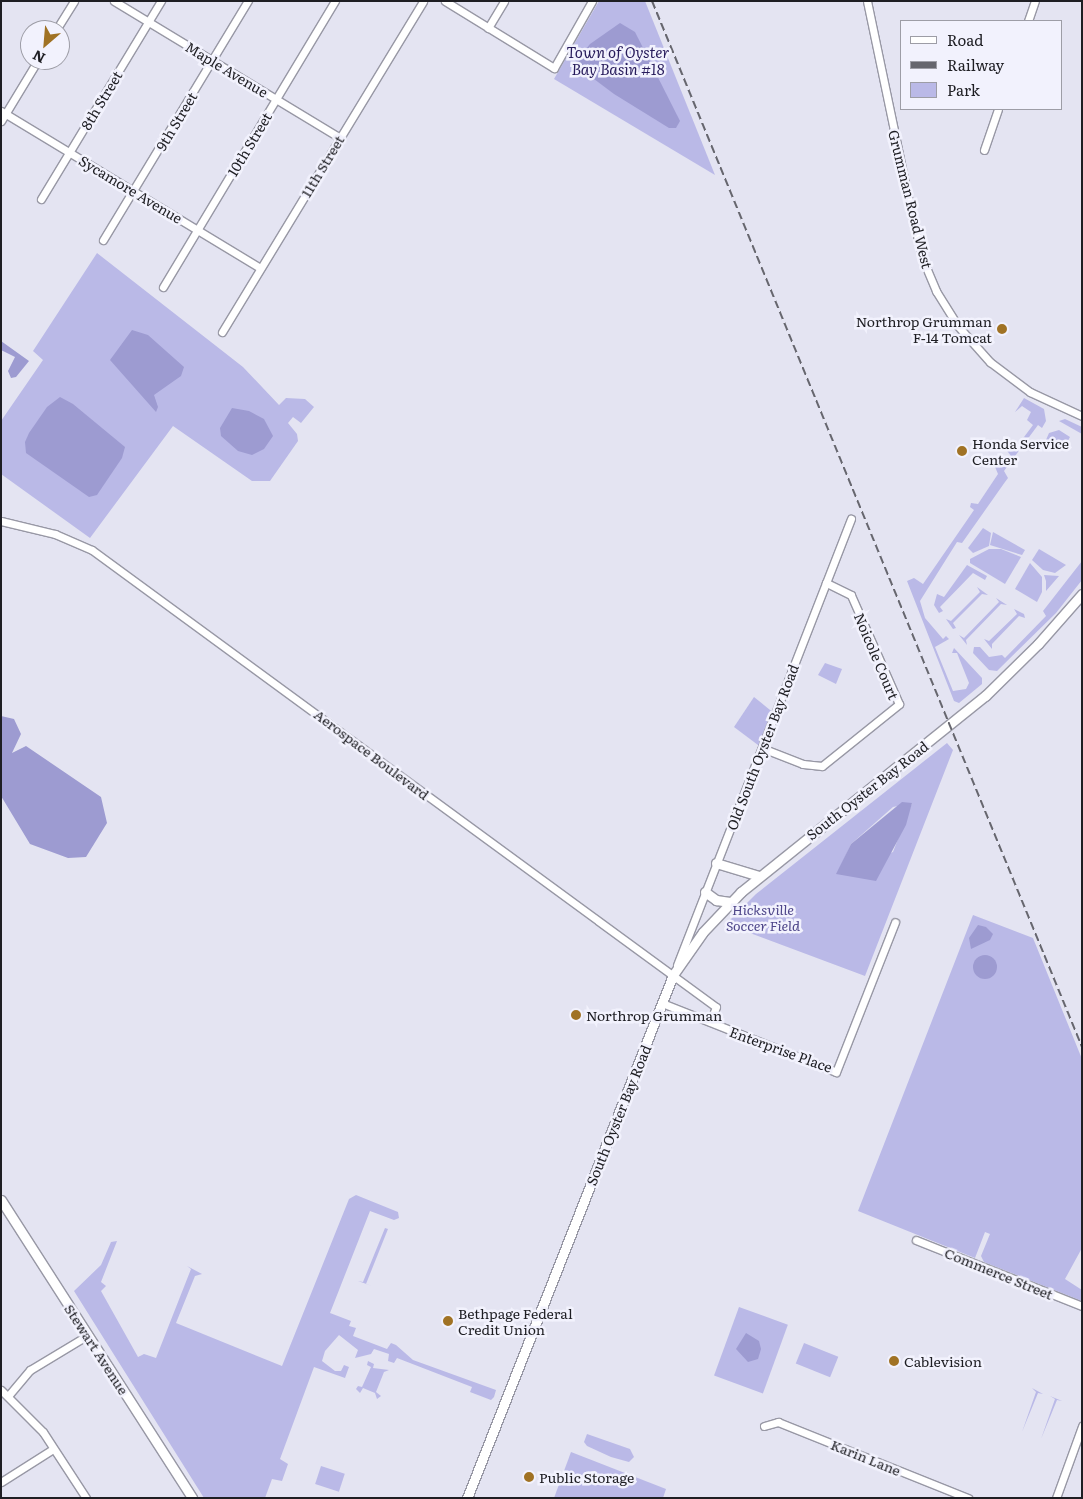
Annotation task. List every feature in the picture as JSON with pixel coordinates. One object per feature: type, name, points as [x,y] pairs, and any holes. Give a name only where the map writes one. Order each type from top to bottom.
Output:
[{"type":"main road","name":"South Oyster Bay Road","points":[[466,1498],[673,975],[730,902],[759,876],[985,696],[1038,644],[1082,594]]},
{"type":"main road","points":[[716,862],[759,876]]},
{"type":"main road","points":[[705,892],[716,900],[730,902]]},
{"type":"main road","name":"Stewart Avenue","points":[[1,1200],[192,1498]]},
{"type":"street","points":[[62,20],[74,1]]},
{"type":"street","name":"Maple Avenue","points":[[114,1],[340,138]]},
{"type":"street","name":"8th Street","points":[[42,198],[161,1]]},
{"type":"street","name":"9th Street","points":[[103,240],[248,1]]},
{"type":"street","name":"10th Street","points":[[163,287],[336,1]]},
{"type":"street","name":"11th Street","points":[[222,332],[423,1]]},
{"type":"street","points":[[445,1],[554,68],[592,1]]},
{"type":"street","points":[[488,28],[504,1]]},
{"type":"street","name":"Grumman Road West","points":[[868,1],[910,207],[923,260],[936,291],[957,325],[990,362],[1030,392],[1082,416]]},
{"type":"street","points":[[1028,20],[1035,1]]},
{"type":"street","points":[[1,121],[4,112],[31,70]]},
{"type":"street","points":[[984,150],[998,110]]},
{"type":"street","name":"Sycamore Avenue","points":[[4,112],[260,268]]},
{"type":"street","name":"Old South Oyster Bay Road","points":[[673,975],[851,519]]},
{"type":"street","name":"Aerospace Boulevard","points":[[1,521],[55,534],[92,550],[716,1007],[710,1022]]},
{"type":"street","name":"Noicole Court","points":[[762,748],[803,764],[822,766],[899,704],[851,595],[826,583]]},
{"type":"street","name":"Enterprise Place","points":[[662,1003],[836,1072],[895,922]]},
{"type":"street","name":"Commerce Street","points":[[916,1240],[1082,1306]]},
{"type":"street","points":[[8,1396],[30,1370],[88,1335]]},
{"type":"street","points":[[1,1390],[43,1432],[86,1498]]},
{"type":"street","name":"Karin Lane","points":[[764,1426],[778,1422],[968,1498]]},
{"type":"street","points":[[1056,1498],[1082,1426]]},
{"type":"street","points":[[1,1482],[53,1449]]},
{"type":"green space","points":[[599,1],[645,1],[715,175],[554,79]]},
{"type":"green space","points":[[97,253],[243,367],[279,405],[286,398],[305,399],[314,407],[301,423],[293,417],[288,423],[297,434],[298,441],[270,481],[252,481],[173,426],[90,538],[1,474],[1,421],[43,360],[33,351]]},
{"type":"green space","points":[[1024,398],[1044,409],[1046,421],[1042,428],[1038,425],[1004,471],[1008,478],[962,543],[957,542],[920,601],[925,618],[943,639],[946,636],[949,639],[935,647],[953,691],[966,689],[969,683],[957,653],[952,653],[954,648],[982,678],[982,684],[959,703],[954,701],[907,581],[914,578],[923,584],[974,510],[970,507],[971,503],[978,504],[998,474],[993,462],[996,459],[1005,465],[1011,456],[1005,448],[1008,446],[1015,449],[1033,425],[1027,420],[1031,412],[1022,406],[1015,412]]},
{"type":"green space","points":[[1065,419],[1082,427],[1082,434],[1059,421]]},
{"type":"green space","points":[[1059,430],[1070,437],[1065,446],[1055,440],[1052,446],[1047,443],[1042,449],[1049,433]]},
{"type":"green space","points":[[983,528],[991,533],[989,546],[973,553],[968,548]]},
{"type":"green space","points":[[993,532],[1025,550],[1022,555],[990,545]]},
{"type":"green space","points":[[989,549],[1001,549],[1021,557],[1005,584],[970,563],[970,559]]},
{"type":"green space","points":[[1039,549],[1066,565],[1055,573],[1043,570],[1032,560]]},
{"type":"green space","points":[[1082,561],[1082,580],[1056,613],[997,671],[989,670],[973,653],[974,647],[980,647],[989,657],[1002,655],[1005,658],[1046,616],[1043,611]]},
{"type":"green space","points":[[1030,563],[1042,577],[1042,592],[1037,602],[1015,589]]},
{"type":"green space","points":[[967,565],[987,576],[985,580],[973,573],[940,607],[943,611],[939,613],[934,605],[937,594],[944,597]]},
{"type":"green space","points":[[1044,575],[1059,576],[1046,591],[1046,581]]},
{"type":"green space","points":[[977,587],[988,595],[982,594],[953,623],[956,628],[953,629],[946,619],[951,621],[980,592]]},
{"type":"green space","points":[[996,598],[1007,605],[1001,604],[966,640],[967,645],[959,635],[964,638],[999,602]]},
{"type":"green space","points":[[1014,609],[1024,614],[1025,618],[1019,616],[992,644],[992,649],[984,639],[989,641],[1017,614]]},
{"type":"green space","points":[[825,663],[842,669],[836,684],[818,675]]},
{"type":"green space","points":[[754,697],[775,714],[762,748],[734,727]]},
{"type":"green space","name":"Hicksville Soccer Field","points":[[947,743],[953,750],[865,976],[726,924],[756,894]],"holes":[[[912,803],[893,852],[837,874],[851,844],[893,807]]]},
{"type":"green space","points":[[973,915],[1033,938],[1082,1059],[1082,1248],[1065,1279],[1082,1290],[1082,1301],[984,1262],[981,1256],[990,1234],[985,1232],[975,1258],[858,1211]]},
{"type":"green space","points":[[356,1195],[398,1212],[399,1218],[394,1220],[370,1211],[330,1313],[351,1321],[349,1326],[356,1328],[353,1336],[387,1349],[391,1343],[396,1345],[413,1360],[496,1390],[494,1397],[491,1400],[470,1392],[472,1387],[397,1358],[394,1363],[388,1361],[389,1354],[374,1349],[371,1354],[355,1358],[358,1350],[339,1335],[325,1351],[322,1361],[335,1371],[341,1371],[344,1365],[349,1367],[345,1378],[314,1367],[280,1459],[288,1464],[282,1481],[272,1479],[265,1498],[204,1498],[74,1291],[101,1265],[111,1242],[117,1241],[101,1282],[106,1286],[101,1291],[138,1357],[144,1354],[156,1358],[191,1269],[187,1266],[202,1274],[195,1276],[176,1323],[282,1366],[349,1199]]},
{"type":"green space","points":[[385,1228],[388,1229],[366,1284],[358,1281],[363,1282]]},
{"type":"green space","points":[[739,1307],[788,1325],[763,1393],[714,1376]]},
{"type":"green space","points":[[804,1343],[838,1357],[830,1377],[796,1363]]},
{"type":"green space","points":[[368,1361],[374,1364],[373,1368],[389,1370],[384,1372],[376,1392],[381,1396],[377,1399],[375,1393],[363,1388],[360,1393],[356,1389],[358,1386],[362,1387],[371,1367],[367,1365]]},
{"type":"green space","points":[[1032,1388],[1043,1394],[1038,1393],[1022,1432],[1036,1392]]},
{"type":"green space","points":[[1050,1396],[1062,1401],[1057,1400],[1041,1439],[1055,1399]]},
{"type":"green space","points":[[587,1434],[630,1449],[634,1457],[629,1462],[611,1457],[587,1446],[584,1442]]},
{"type":"green space","points":[[571,1452],[666,1489],[663,1498],[554,1498]]},
{"type":"green space","points":[[321,1466],[345,1474],[339,1492],[315,1484]]},
{"type":"shaded area","name":"Town of Oyster Bay Basin #18","points":[[620,23],[635,32],[680,121],[676,128],[669,128],[614,94],[574,64],[590,44]]},
{"type":"shaded area","points":[[132,330],[148,335],[184,367],[181,376],[154,395],[158,407],[156,412],[110,360]]},
{"type":"shaded area","points":[[1,341],[29,361],[16,377],[11,378],[8,371],[15,357],[1,350]]},
{"type":"shaded area","points":[[60,397],[73,404],[125,447],[122,458],[97,495],[89,497],[26,453],[25,442],[29,433],[47,407]]},
{"type":"shaded area","points":[[232,408],[249,411],[264,419],[273,436],[264,449],[252,455],[238,451],[221,436],[220,428]]},
{"type":"shaded area","points":[[1,716],[14,719],[21,734],[12,753],[26,746],[101,797],[107,823],[86,857],[68,858],[30,844],[1,796]]},
{"type":"shaded area","points":[[902,802],[912,803],[906,825],[876,881],[836,874],[851,844]]},
{"type":"shaded area","points":[[978,925],[986,927],[993,934],[990,940],[971,949],[969,938]]},
{"type":"shaded area","points":[[985,955],[994,958],[997,967],[994,976],[985,979],[976,976],[973,967],[976,958]]},
{"type":"shaded area","points":[[746,1333],[759,1341],[761,1349],[758,1359],[748,1362],[736,1349]]},
{"type":"railway","points":[[652,1],[1082,1047]]},
{"type":"place","name":"Northrop Grumman F-14 Tomcat","points":[[1002,329]]},
{"type":"place","name":"Honda Service Center","points":[[962,451]]},
{"type":"place","name":"Northrop Grumman","points":[[576,1015]]},
{"type":"place","name":"Bethpage Federal Credit Union","points":[[448,1321]]},
{"type":"place","name":"Cablevision","points":[[894,1361]]},
{"type":"place","name":"Public Storage","points":[[529,1477]]}]
